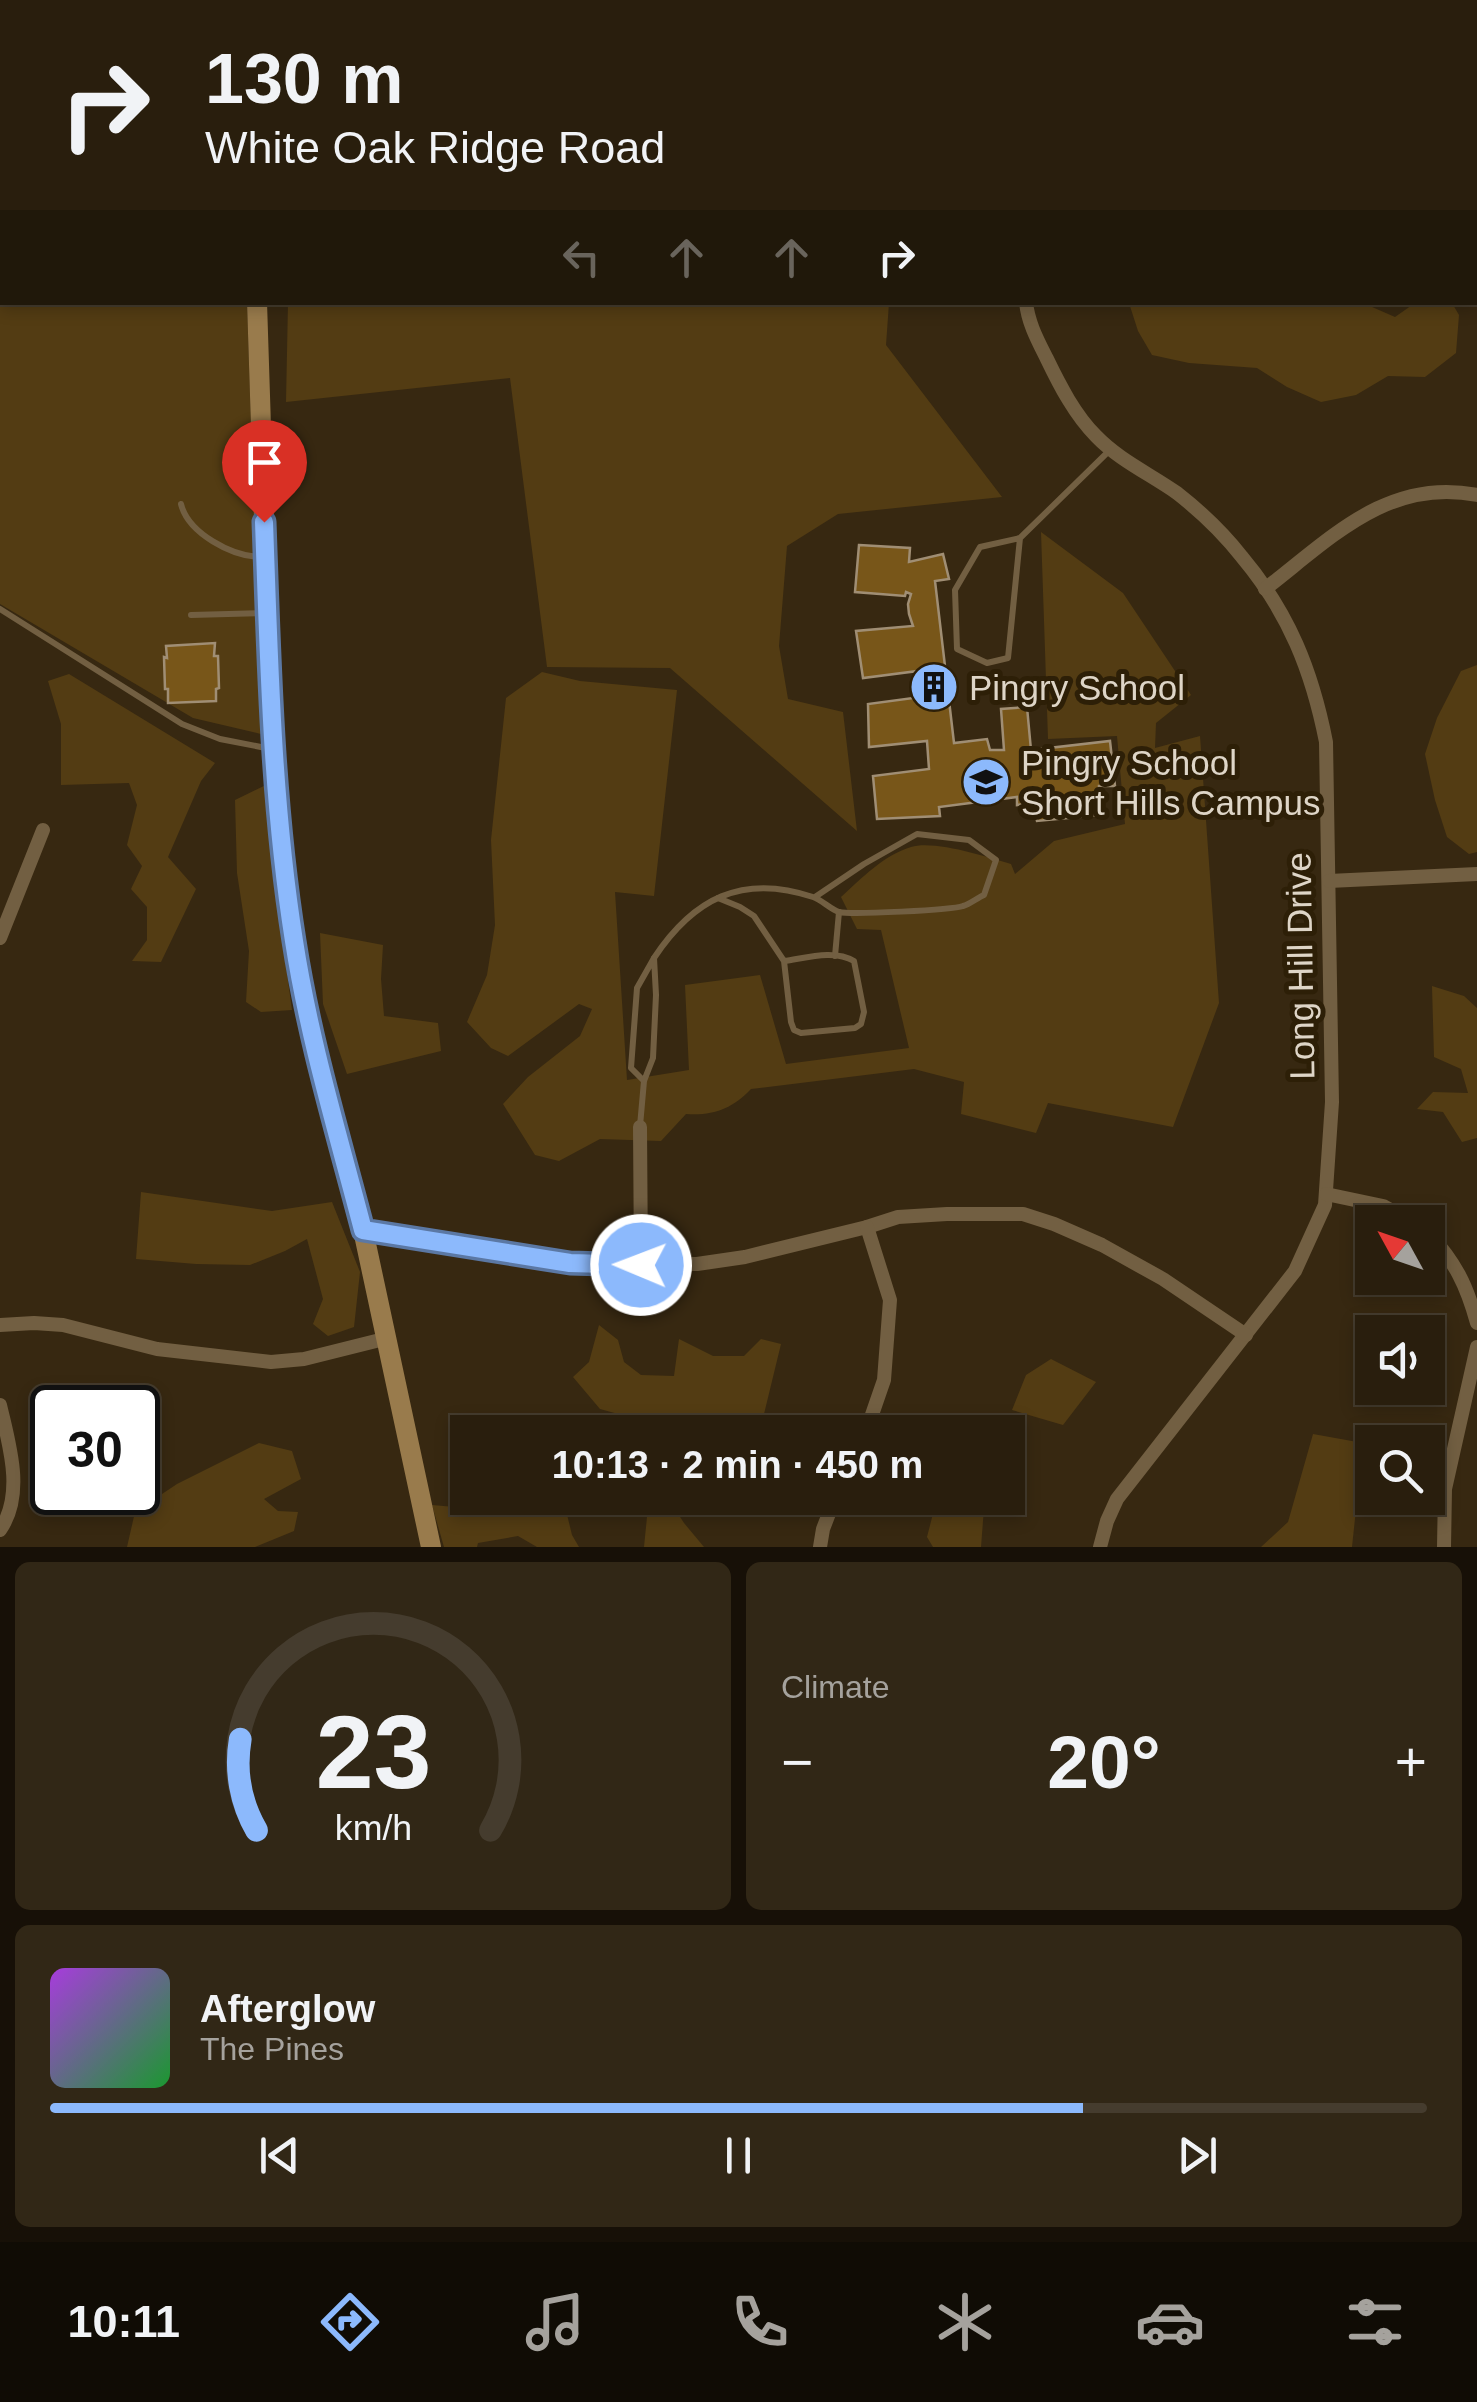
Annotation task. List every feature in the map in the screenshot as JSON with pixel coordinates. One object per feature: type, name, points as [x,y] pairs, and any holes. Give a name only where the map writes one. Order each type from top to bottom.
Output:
[{"type":"street","points":[[257,305],[273,750],[279,833],[294,942],[306,1005],[363,1230],[430,1547]]},
{"type":"street","name":"Long Hill Drive","points":[[1027,305],[1035,335],[1059,383],[1095,435],[1178,495],[1243,557],[1265,588],[1300,650],[1318,702],[1326,742],[1332,1102],[1326,1205],[1295,1271],[1117,1499],[1100,1547]]},
{"type":"street","points":[[1265,588],[1356,519],[1390,501],[1422,492],[1477,494]]},
{"type":"street","points":[[0,938],[43,830]]},
{"type":"street","points":[[1329,882],[1477,874]]},
{"type":"street","points":[[640,1127],[641,1265]]},
{"type":"street","points":[[1326,1194],[1379,1205]]},
{"type":"street","points":[[363,1230],[570,1263],[697,1264],[745,1258],[898,1217],[1023,1214],[1102,1245],[1163,1279],[1246,1336]]},
{"type":"street","points":[[867,1227],[890,1300],[884,1380],[872,1415]]},
{"type":"street","points":[[1445,1252],[1464,1280],[1477,1323]]},
{"type":"street","points":[[0,1325],[63,1326],[157,1349],[272,1362],[304,1359],[384,1339]]},
{"type":"street","points":[[1444,1547],[1445,1489],[1477,1346]]},
{"type":"street","points":[[0,1405],[13,1480],[12,1502],[0,1530]]},
{"type":"street","points":[[820,1547],[828,1515]]},
{"type":"lane","points":[[1020,538],[1008,658],[987,663],[957,649],[955,590],[980,547],[1020,538],[1110,448]]},
{"type":"lane","points":[[181,504],[184,516],[194,527],[229,550],[242,556],[265,557]]},
{"type":"lane","points":[[0,609],[182,724],[220,740],[273,750]]},
{"type":"lane","points":[[190,616],[267,613]]},
{"type":"lane","points":[[644,1082],[631,1068],[637,988],[670,933],[690,914],[716,898],[751,888],[815,897],[839,912],[962,907],[984,895],[996,860],[969,840],[916,834],[815,897]]},
{"type":"lane","points":[[716,898],[754,916],[784,961],[794,1030],[801,1033],[855,1028],[861,1024],[864,1012],[854,961],[845,956],[784,961]]},
{"type":"lane","points":[[835,956],[839,912]]},
{"type":"lane","points":[[640,1127],[644,1082],[653,1058],[654,958]]},
{"type":"shaded area","points":[[0,305],[247,305],[261,734],[193,718],[0,604]]},
{"type":"shaded area","points":[[288,305],[889,305],[886,345],[1002,497],[838,514],[787,546],[779,646],[788,699],[843,712],[857,831],[670,668],[547,667],[510,378],[286,402]]},
{"type":"shaded area","points":[[1130,305],[1368,305],[1395,317],[1412,305],[1453,305],[1459,315],[1456,353],[1425,377],[1388,376],[1356,395],[1321,402],[1257,368],[1189,363],[1152,355]]},
{"type":"shaded area","points":[[1041,532],[1123,593],[1191,695],[1156,723],[1155,748],[1200,736],[1219,1003],[1173,1127],[1048,1103],[1036,1133],[961,1114],[964,1082],[914,1069],[751,1089],[722,1110],[686,1114],[661,1141],[600,1139],[559,1161],[535,1155],[503,1104],[528,1077],[580,1036],[592,1009],[579,1004],[508,1056],[491,1048],[467,1022],[487,975],[495,925],[491,840],[506,698],[542,672],[580,681],[677,690],[654,896],[615,892],[627,1080],[689,1070],[685,985],[760,975],[786,1064],[909,1048],[881,930],[857,929],[841,897],[883,861],[911,847],[947,847],[975,854],[1011,864],[1015,874],[1054,841],[1125,824],[1117,736],[1048,739]]},
{"type":"shaded area","points":[[1477,665],[1477,852],[1469,854],[1447,837],[1425,754],[1437,718],[1461,671]]},
{"type":"shaded area","points":[[69,674],[215,763],[201,781],[168,857],[196,889],[161,962],[132,961],[147,940],[147,907],[131,889],[142,866],[127,845],[137,805],[129,783],[61,785],[61,724],[48,681]]},
{"type":"shaded area","points":[[268,784],[275,886],[292,1010],[261,1012],[246,1002],[249,951],[237,873],[235,800]]},
{"type":"shaded area","points":[[320,933],[383,945],[384,1016],[438,1023],[441,1051],[347,1074],[323,1004]]},
{"type":"shaded area","points":[[1432,986],[1464,996],[1477,1008],[1477,1138],[1462,1142],[1443,1112],[1417,1109],[1433,1092],[1468,1093],[1461,1069],[1434,1057]]},
{"type":"shaded area","points":[[141,1192],[272,1211],[332,1202],[360,1272],[354,1327],[328,1336],[313,1324],[323,1299],[307,1239],[250,1265],[136,1259]]},
{"type":"shaded area","points":[[599,1325],[618,1340],[624,1362],[641,1375],[674,1376],[679,1339],[713,1356],[744,1356],[761,1339],[781,1344],[764,1414],[759,1415],[622,1415],[600,1409],[573,1377],[589,1362]]},
{"type":"shaded area","points":[[1051,1359],[1096,1382],[1063,1425],[1012,1410],[1026,1375]]},
{"type":"shaded area","points":[[1313,1434],[1355,1442],[1352,1547],[1261,1547],[1288,1522]]},
{"type":"shaded area","points":[[259,1443],[292,1451],[301,1479],[264,1499],[278,1511],[298,1512],[294,1531],[255,1547],[127,1547],[134,1515],[160,1515],[160,1495]]},
{"type":"shaded area","points":[[432,1505],[450,1507],[450,1515],[567,1515],[579,1547],[537,1547],[518,1536],[478,1543],[477,1547],[444,1547]]},
{"type":"shaded area","points":[[679,1515],[704,1547],[644,1547],[647,1517]]},
{"type":"shaded area","points":[[933,1515],[983,1515],[981,1547],[933,1547],[927,1537]]},
{"type":"building","name":"Pingry School","points":[[859,545],[910,548],[909,562],[943,554],[949,579],[935,581],[954,743],[987,739],[990,750],[1004,750],[1001,709],[1027,707],[1031,750],[1110,741],[1115,786],[1099,786],[1099,815],[1037,821],[1033,803],[1017,805],[1017,797],[939,807],[940,816],[877,819],[873,776],[929,769],[927,741],[869,747],[868,704],[921,697],[918,671],[863,678],[856,631],[913,626],[908,604],[911,594],[855,592]]},
{"type":"building","points":[[215,643],[219,688],[216,701],[168,703],[166,646]]},
{"type":"place","name":"Pingry School","points":[[934,687]]},
{"type":"place","name":"Pingry School Short Hills Campus","points":[[986,782]]},
{"type":"route","points":[[264,522],[279,833],[294,942],[306,1005],[363,1230],[570,1263],[641,1265]]}]
